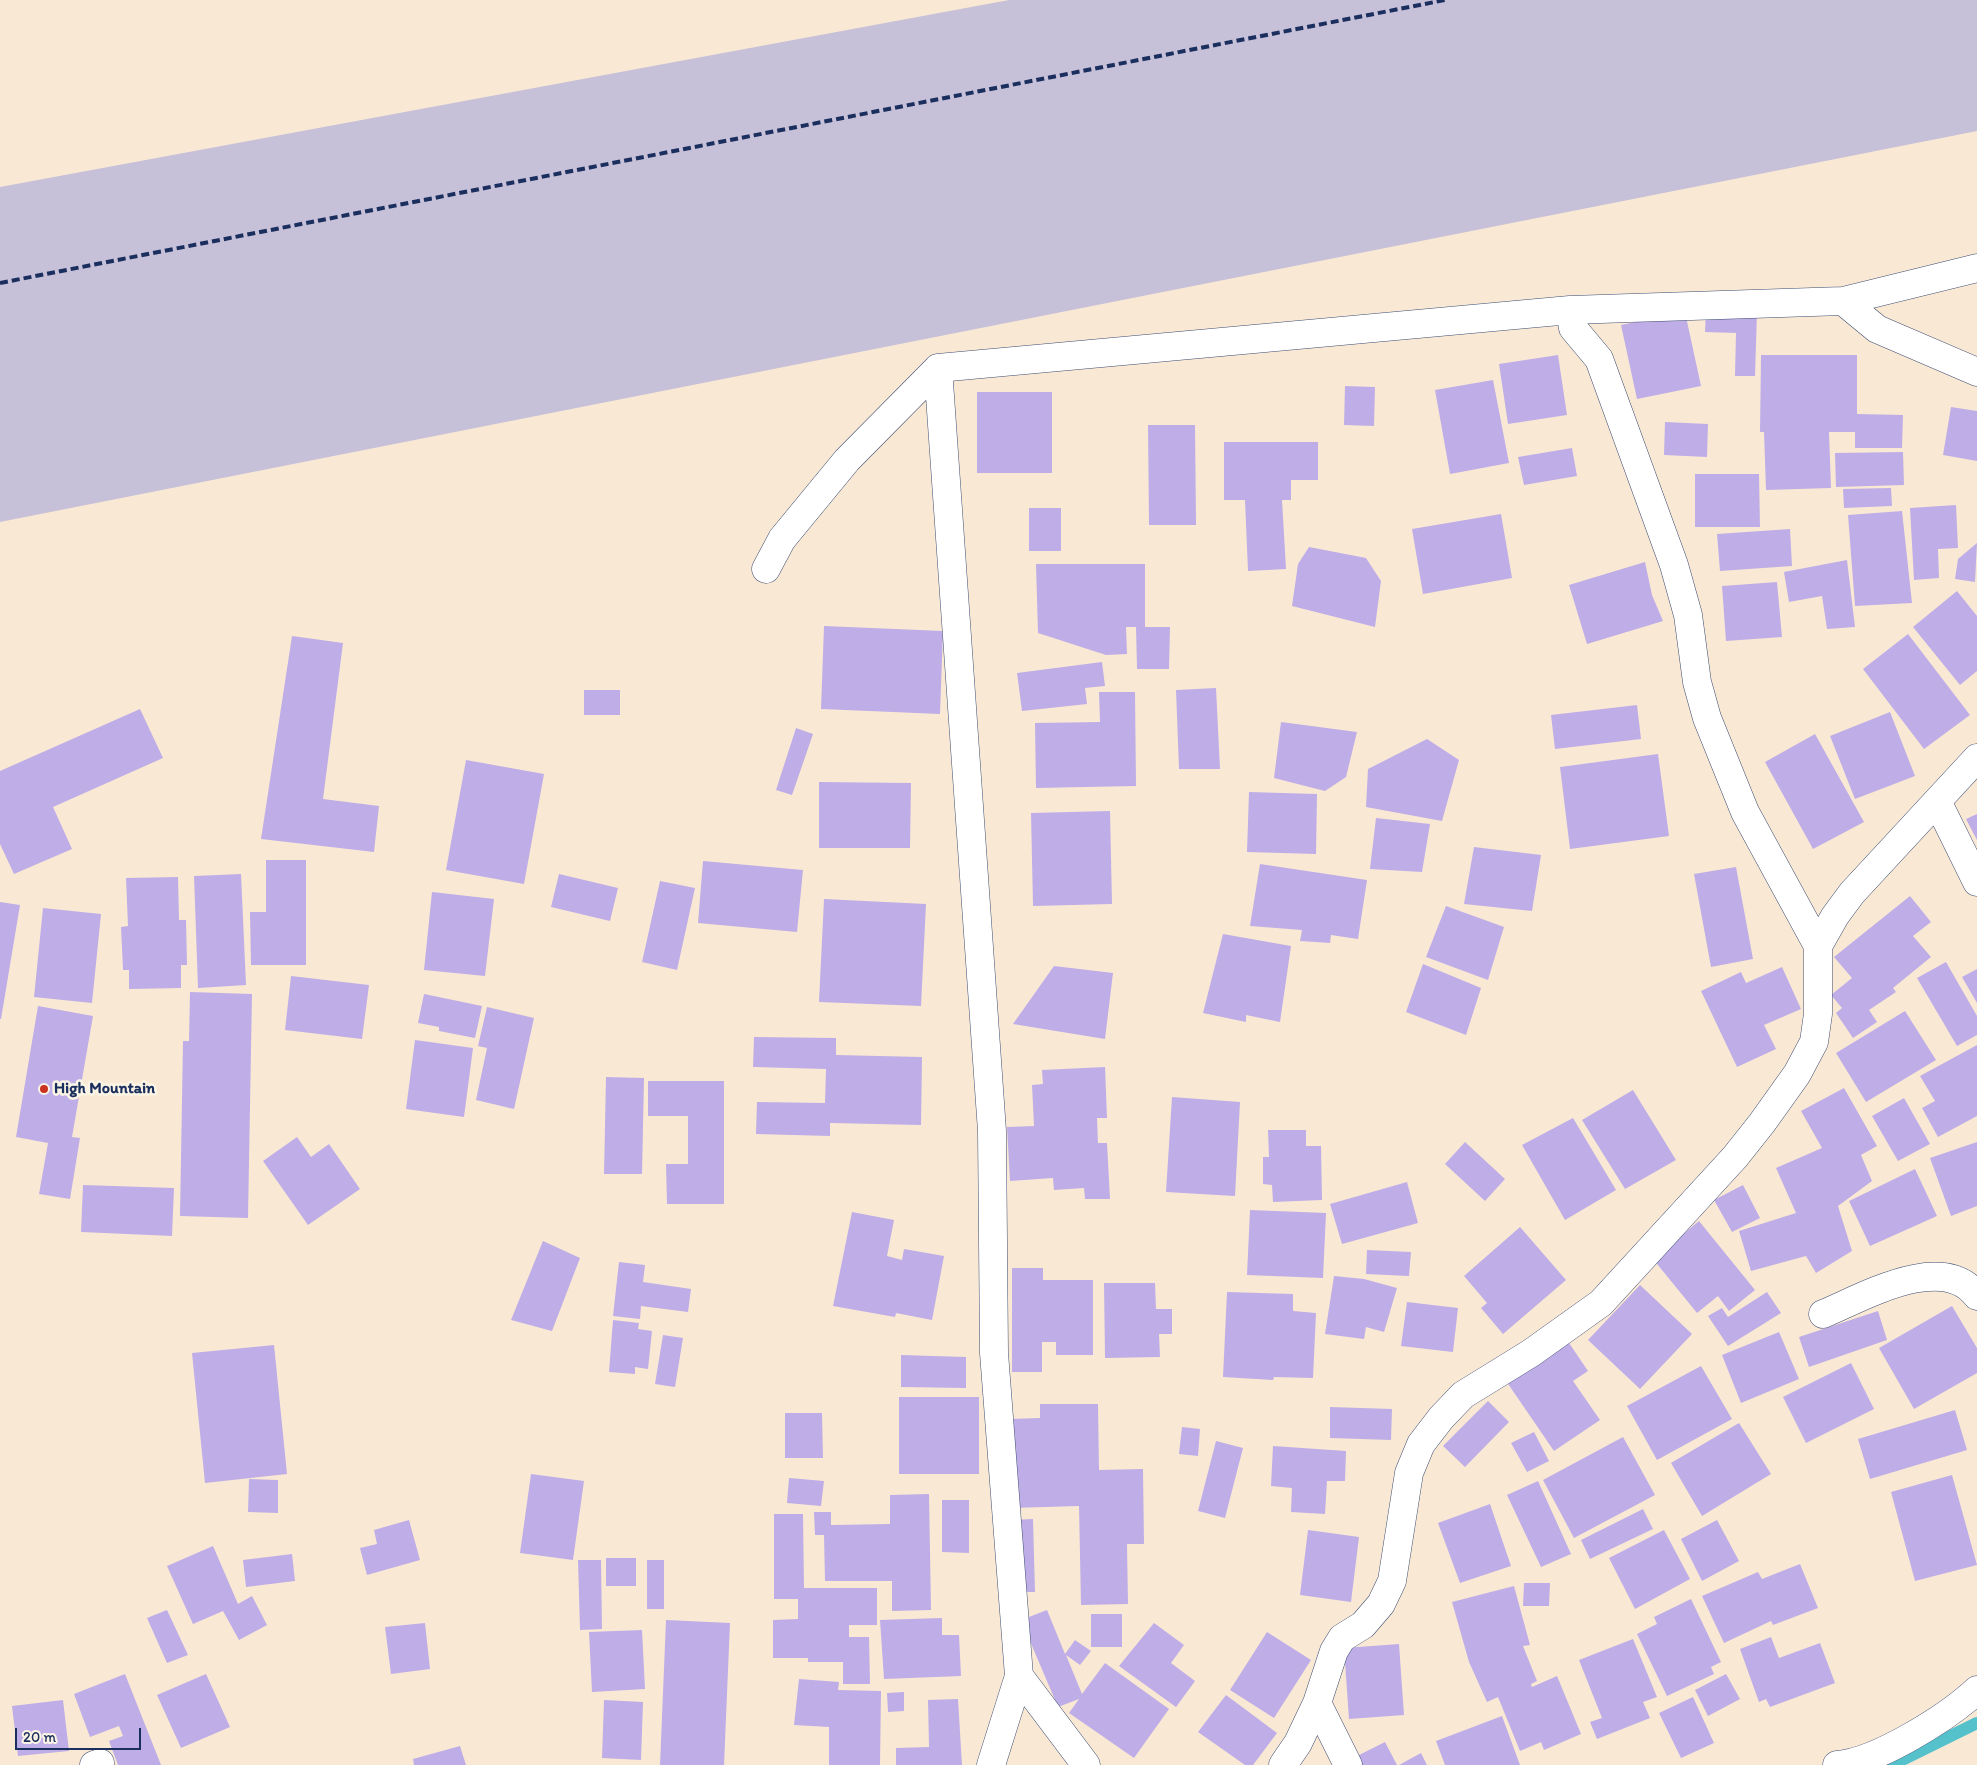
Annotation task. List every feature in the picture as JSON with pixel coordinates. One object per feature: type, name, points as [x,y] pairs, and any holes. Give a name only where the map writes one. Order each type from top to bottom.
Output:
[{"type":"street","points":[[766,569],[782,539],[847,460],[938,368],[1570,310],[1843,302],[1977,268]]},
{"type":"street","points":[[1843,302],[1877,329],[1977,372]]},
{"type":"street","points":[[1283,1765],[1298,1743],[1317,1703],[1334,1650],[1342,1638],[1363,1625],[1381,1604],[1392,1581],[1409,1473],[1421,1444],[1441,1418],[1463,1395],[1531,1353],[1601,1303],[1746,1143],[1796,1074],[1814,1042],[1818,1014],[1818,946],[1745,812],[1707,718],[1697,682],[1688,615],[1674,565],[1600,359],[1573,328],[1570,310]]},
{"type":"street","points":[[938,368],[992,1131],[994,1353],[1019,1676],[991,1765]]},
{"type":"street","points":[[1818,946],[1835,916],[1852,893],[1938,803],[1977,758]]},
{"type":"street","points":[[1938,803],[1977,882]]},
{"type":"street","points":[[1823,1314],[1903,1280],[1933,1275],[1954,1280],[1977,1296]]},
{"type":"street","points":[[1019,1676],[1086,1765]]},
{"type":"street","points":[[1837,1765],[1860,1760],[1912,1736],[1977,1690]]},
{"type":"street","points":[[1317,1703],[1348,1765]]},
{"type":"shaded area","points":[[1009,0],[1977,0],[1977,131],[0,522],[0,187]]},
{"type":"building","points":[[1706,310],[1757,312],[1755,376],[1735,376],[1736,333],[1705,332]]},
{"type":"building","points":[[1685,312],[1701,386],[1637,399],[1621,325]]},
{"type":"building","points":[[1558,355],[1567,415],[1508,424],[1499,364]]},
{"type":"building","points":[[1761,355],[1857,355],[1857,414],[1903,415],[1902,448],[1855,448],[1855,432],[1829,432],[1831,488],[1766,490],[1764,432],[1760,432]]},
{"type":"building","points":[[1493,380],[1509,463],[1450,474],[1435,390]]},
{"type":"building","points":[[1345,386],[1375,387],[1374,426],[1344,425]]},
{"type":"building","points":[[977,392],[1052,392],[1052,473],[977,473]]},
{"type":"building","points":[[1951,407],[1977,411],[1977,461],[1943,455]]},
{"type":"building","points":[[1665,422],[1708,424],[1707,457],[1664,455]]},
{"type":"building","points":[[1148,425],[1195,425],[1196,525],[1149,525]]},
{"type":"building","points":[[1224,442],[1318,442],[1318,480],[1291,480],[1291,500],[1282,500],[1286,569],[1248,571],[1245,500],[1224,500]]},
{"type":"building","points":[[1572,448],[1577,476],[1524,485],[1518,457]]},
{"type":"building","points":[[1903,452],[1904,485],[1836,487],[1835,453]]},
{"type":"building","points":[[1695,474],[1759,474],[1760,527],[1695,527]]},
{"type":"building","points":[[1891,488],[1892,506],[1844,508],[1843,489]]},
{"type":"building","points":[[1956,505],[1958,548],[1938,549],[1939,578],[1914,580],[1910,508]]},
{"type":"building","points":[[1029,508],[1061,508],[1061,551],[1029,551]]},
{"type":"building","points":[[1902,511],[1912,603],[1855,606],[1848,515]]},
{"type":"building","points":[[1501,514],[1512,578],[1423,594],[1412,529]]},
{"type":"building","points":[[1790,529],[1792,566],[1720,571],[1717,534]]},
{"type":"building","points":[[1977,543],[1975,582],[1955,579],[1958,559]]},
{"type":"building","points":[[1309,547],[1366,558],[1381,581],[1375,627],[1292,606],[1298,564]]},
{"type":"building","points":[[1847,560],[1855,627],[1827,629],[1822,596],[1789,602],[1784,572]]},
{"type":"building","points":[[1645,562],[1652,595],[1663,621],[1587,644],[1569,585]]},
{"type":"building","points":[[1036,564],[1145,564],[1145,627],[1170,627],[1169,669],[1137,669],[1136,627],[1126,627],[1127,654],[1106,655],[1038,633]]},
{"type":"building","points":[[1777,582],[1782,637],[1726,641],[1722,586]]},
{"type":"building","points":[[1957,591],[1977,616],[1977,671],[1960,685],[1913,627]]},
{"type":"building","points":[[824,626],[943,631],[940,714],[821,709]]},
{"type":"building","points":[[1908,634],[1970,715],[1924,749],[1863,669]]},
{"type":"building","points":[[292,636],[343,643],[323,799],[379,806],[374,852],[261,839]]},
{"type":"building","points":[[1102,662],[1105,686],[1085,688],[1087,704],[1022,711],[1017,673]]},
{"type":"building","points":[[1216,688],[1220,769],[1179,769],[1176,690]]},
{"type":"building","points":[[584,690],[620,690],[620,715],[584,715]]},
{"type":"building","points":[[1099,692],[1135,692],[1136,786],[1036,788],[1035,723],[1100,722]]},
{"type":"building","points":[[1637,705],[1641,739],[1555,749],[1551,715]]},
{"type":"building","points":[[140,709],[163,758],[53,807],[72,849],[14,874],[0,844],[0,771]]},
{"type":"building","points":[[1890,712],[1915,776],[1855,799],[1830,736]]},
{"type":"building","points":[[1281,722],[1357,732],[1346,777],[1325,791],[1274,778]]},
{"type":"building","points":[[796,728],[813,734],[792,795],[776,790]]},
{"type":"building","points":[[1815,734],[1864,822],[1813,849],[1765,762]]},
{"type":"building","points":[[1427,739],[1459,760],[1442,821],[1366,807],[1368,769]]},
{"type":"building","points":[[1658,754],[1669,836],[1570,849],[1560,767]]},
{"type":"building","points":[[466,760],[544,774],[524,884],[446,870]]},
{"type":"building","points":[[819,782],[911,783],[910,848],[819,848]]},
{"type":"building","points":[[1249,792],[1317,794],[1316,854],[1247,852]]},
{"type":"building","points":[[1110,811],[1112,904],[1033,906],[1031,813]]},
{"type":"building","points":[[1977,814],[1977,840],[1966,819]]},
{"type":"building","points":[[1376,818],[1430,824],[1422,872],[1370,869]]},
{"type":"building","points":[[1474,847],[1541,855],[1532,911],[1464,904]]},
{"type":"building","points":[[266,860],[306,860],[306,965],[251,965],[250,912],[266,912]]},
{"type":"building","points":[[703,861],[803,870],[797,932],[698,923]]},
{"type":"building","points":[[1260,864],[1367,880],[1358,939],[1331,935],[1330,943],[1300,941],[1302,930],[1250,926]]},
{"type":"building","points":[[1736,867],[1753,959],[1711,967],[1694,874]]},
{"type":"building","points":[[241,874],[246,985],[198,988],[194,876]]},
{"type":"building","points":[[559,874],[618,888],[610,921],[551,907]]},
{"type":"building","points":[[178,877],[179,920],[186,920],[187,965],[181,965],[181,988],[129,989],[129,970],[123,970],[121,927],[128,926],[126,878]]},
{"type":"building","points":[[660,881],[695,888],[677,970],[642,962]]},
{"type":"building","points":[[432,892],[494,899],[485,976],[424,970]]},
{"type":"building","points":[[1910,896],[1931,922],[1913,936],[1931,957],[1893,988],[1896,992],[1869,1010],[1877,1022],[1853,1038],[1836,1013],[1842,1008],[1831,995],[1852,978],[1834,957]]},
{"type":"building","points":[[824,899],[926,904],[921,1006],[819,1002]]},
{"type":"building","points":[[0,902],[20,905],[1,1019],[0,1019]]},
{"type":"building","points":[[1446,906],[1504,927],[1488,980],[1426,957]]},
{"type":"building","points":[[43,908],[101,914],[92,1003],[34,997]]},
{"type":"building","points":[[1223,934],[1291,946],[1280,1022],[1246,1015],[1246,1022],[1203,1013]]},
{"type":"building","points":[[1946,962],[1977,1016],[1977,1035],[1957,1046],[1917,978]]},
{"type":"building","points":[[1423,964],[1481,988],[1466,1035],[1406,1012]]},
{"type":"building","points":[[1054,966],[1113,973],[1105,1039],[1013,1024]]},
{"type":"building","points":[[1782,967],[1801,1009],[1764,1025],[1776,1049],[1737,1067],[1701,991],[1741,972],[1746,983]]},
{"type":"building","points":[[1977,969],[1977,1003],[1962,977]]},
{"type":"building","points":[[291,976],[369,985],[362,1039],[285,1030]]},
{"type":"building","points":[[190,992],[252,994],[248,1218],[180,1216],[183,1041],[189,1041]]},
{"type":"building","points":[[424,994],[482,1006],[475,1038],[439,1031],[439,1027],[418,1023]]},
{"type":"building","points":[[38,1006],[93,1016],[72,1137],[80,1138],[70,1199],[39,1194],[48,1143],[16,1137]]},
{"type":"building","points":[[487,1007],[534,1018],[514,1109],[476,1100],[487,1048],[478,1046]]},
{"type":"building","points":[[1905,1011],[1936,1060],[1866,1102],[1836,1053]]},
{"type":"building","points":[[754,1037],[836,1038],[836,1055],[922,1057],[921,1125],[830,1123],[830,1136],[756,1134],[757,1102],[825,1103],[826,1069],[753,1067]]},
{"type":"building","points":[[415,1040],[473,1048],[464,1117],[406,1109]]},
{"type":"building","points":[[1977,1045],[1977,1116],[1938,1137],[1922,1108],[1935,1101],[1920,1076]]},
{"type":"building","points":[[1105,1067],[1107,1118],[1097,1118],[1098,1143],[1107,1143],[1110,1199],[1085,1199],[1084,1188],[1054,1190],[1053,1178],[1010,1181],[1007,1127],[1034,1126],[1032,1085],[1043,1084],[1042,1070]]},
{"type":"building","points":[[606,1077],[644,1078],[642,1174],[604,1174]]},
{"type":"building","points":[[648,1081],[724,1081],[724,1204],[667,1204],[666,1164],[688,1164],[688,1116],[648,1116]]},
{"type":"building","points":[[1844,1088],[1877,1146],[1861,1155],[1872,1181],[1838,1206],[1852,1251],[1816,1273],[1806,1256],[1751,1271],[1739,1231],[1796,1213],[1776,1168],[1822,1148],[1801,1111]]},
{"type":"building","points":[[1633,1090],[1676,1160],[1625,1189],[1582,1120]]},
{"type":"building","points":[[1172,1097],[1240,1102],[1235,1196],[1166,1192]]},
{"type":"building","points":[[1904,1098],[1930,1144],[1898,1161],[1872,1116]]},
{"type":"building","points":[[1573,1118],[1616,1190],[1565,1220],[1522,1145]]},
{"type":"building","points":[[1268,1130],[1306,1130],[1306,1146],[1321,1146],[1322,1200],[1273,1202],[1272,1185],[1263,1184],[1263,1157],[1269,1157]]},
{"type":"building","points":[[297,1137],[311,1157],[329,1144],[360,1189],[308,1225],[263,1161]]},
{"type":"building","points":[[1465,1142],[1505,1179],[1485,1201],[1445,1164]]},
{"type":"building","points":[[1977,1142],[1977,1206],[1951,1216],[1930,1158]]},
{"type":"building","points":[[1915,1169],[1937,1216],[1870,1246],[1849,1201]]},
{"type":"building","points":[[1407,1182],[1418,1223],[1342,1244],[1330,1204]]},
{"type":"building","points":[[83,1185],[174,1188],[172,1236],[81,1232]]},
{"type":"building","points":[[1743,1185],[1760,1218],[1732,1232],[1714,1200]]},
{"type":"building","points":[[1250,1210],[1326,1213],[1323,1278],[1247,1275]]},
{"type":"building","points":[[852,1212],[894,1220],[887,1256],[902,1260],[904,1249],[944,1256],[932,1320],[896,1313],[895,1317],[833,1306]]},
{"type":"building","points":[[1699,1221],[1755,1290],[1729,1311],[1718,1296],[1697,1313],[1653,1259]]},
{"type":"building","points":[[1520,1227],[1566,1280],[1503,1334],[1481,1308],[1487,1303],[1464,1276]]},
{"type":"building","points":[[543,1241],[580,1258],[552,1331],[511,1320]]},
{"type":"building","points":[[1367,1250],[1411,1252],[1409,1276],[1366,1274]]},
{"type":"building","points":[[619,1262],[645,1265],[643,1282],[691,1289],[688,1312],[641,1306],[640,1319],[613,1316]]},
{"type":"building","points":[[1012,1268],[1043,1268],[1043,1280],[1093,1280],[1093,1355],[1056,1355],[1056,1342],[1042,1342],[1042,1372],[1012,1372]]},
{"type":"building","points":[[1334,1276],[1364,1279],[1397,1288],[1384,1332],[1366,1327],[1364,1339],[1325,1334]]},
{"type":"building","points":[[1104,1283],[1155,1283],[1156,1309],[1172,1309],[1172,1334],[1159,1334],[1160,1357],[1105,1358]]},
{"type":"building","points":[[1640,1285],[1692,1334],[1640,1389],[1588,1340]]},
{"type":"building","points":[[1227,1292],[1293,1294],[1293,1311],[1316,1313],[1313,1378],[1274,1377],[1273,1380],[1223,1377]]},
{"type":"building","points":[[1767,1292],[1781,1313],[1728,1346],[1708,1316],[1722,1308],[1728,1317]]},
{"type":"building","points":[[1407,1302],[1458,1308],[1453,1352],[1401,1346]]},
{"type":"building","points":[[1952,1306],[1977,1348],[1977,1373],[1914,1409],[1879,1348]]},
{"type":"building","points":[[1878,1311],[1887,1340],[1809,1367],[1799,1337]]},
{"type":"building","points":[[613,1320],[639,1323],[638,1329],[652,1331],[648,1369],[635,1367],[635,1374],[609,1372]]},
{"type":"building","points":[[1779,1332],[1799,1379],[1741,1403],[1722,1355]]},
{"type":"building","points":[[663,1335],[683,1338],[675,1387],[655,1384]]},
{"type":"building","points":[[1565,1337],[1588,1371],[1573,1381],[1600,1420],[1554,1451],[1504,1378]]},
{"type":"building","points":[[274,1345],[287,1474],[205,1483],[192,1353]]},
{"type":"building","points":[[901,1355],[966,1357],[966,1388],[901,1387]]},
{"type":"building","points":[[1851,1363],[1874,1409],[1806,1443],[1783,1397]]},
{"type":"building","points":[[1701,1366],[1732,1419],[1657,1460],[1627,1406]]},
{"type":"building","points":[[899,1397],[979,1397],[979,1474],[899,1474]]},
{"type":"building","points":[[1488,1401],[1509,1422],[1465,1467],[1443,1446]]},
{"type":"building","points":[[1040,1404],[1098,1404],[1099,1470],[1143,1469],[1144,1544],[1127,1544],[1128,1604],[1081,1605],[1079,1506],[1011,1508],[1010,1419],[1040,1418]]},
{"type":"building","points":[[1330,1407],[1392,1409],[1391,1440],[1330,1438]]},
{"type":"building","points":[[1955,1410],[1967,1450],[1870,1479],[1858,1439]]},
{"type":"building","points":[[785,1413],[822,1413],[823,1458],[785,1458]]},
{"type":"building","points":[[1739,1423],[1771,1474],[1702,1516],[1671,1463]]},
{"type":"building","points":[[1182,1427],[1200,1429],[1198,1456],[1179,1454]]},
{"type":"building","points":[[1534,1432],[1549,1461],[1527,1472],[1511,1443]]},
{"type":"building","points":[[1623,1437],[1655,1495],[1574,1538],[1543,1480]]},
{"type":"building","points":[[1216,1441],[1243,1448],[1225,1518],[1198,1511]]},
{"type":"building","points":[[1273,1446],[1346,1451],[1345,1481],[1327,1481],[1325,1514],[1291,1512],[1292,1488],[1271,1486]]},
{"type":"building","points":[[531,1474],[584,1481],[573,1560],[520,1553]]},
{"type":"building","points":[[1952,1475],[1977,1565],[1915,1581],[1891,1492]]},
{"type":"building","points":[[789,1478],[824,1481],[821,1506],[787,1503]]},
{"type":"building","points":[[249,1479],[278,1480],[278,1513],[248,1512]]},
{"type":"building","points":[[1538,1481],[1571,1554],[1541,1567],[1507,1495]]},
{"type":"building","points":[[929,1494],[931,1610],[892,1611],[892,1581],[825,1581],[824,1535],[815,1535],[814,1512],[831,1512],[831,1525],[890,1524],[890,1495]]},
{"type":"building","points":[[942,1500],[969,1500],[969,1553],[942,1552]]},
{"type":"building","points":[[1490,1504],[1511,1566],[1460,1583],[1438,1523]]},
{"type":"building","points":[[1643,1509],[1653,1529],[1590,1559],[1581,1540]]},
{"type":"building","points":[[774,1514],[803,1514],[804,1588],[877,1588],[877,1625],[849,1625],[849,1637],[869,1637],[870,1684],[843,1684],[843,1662],[808,1662],[808,1658],[773,1658],[773,1620],[798,1619],[798,1599],[774,1599]]},
{"type":"building","points":[[1033,1519],[1035,1592],[1014,1592],[1012,1520]]},
{"type":"building","points":[[409,1520],[420,1560],[367,1575],[360,1548],[377,1544],[374,1530]]},
{"type":"building","points":[[1717,1520],[1739,1561],[1702,1581],[1681,1539]]},
{"type":"building","points":[[1308,1530],[1359,1537],[1351,1602],[1300,1595]]},
{"type":"building","points":[[1664,1530],[1690,1579],[1635,1609],[1609,1558]]},
{"type":"building","points":[[213,1546],[238,1604],[252,1596],[267,1625],[239,1640],[223,1611],[193,1624],[167,1566]]},
{"type":"building","points":[[292,1554],[295,1581],[246,1587],[243,1560]]},
{"type":"building","points":[[606,1558],[636,1558],[636,1586],[606,1586]]},
{"type":"building","points":[[578,1560],[601,1560],[602,1629],[580,1630]]},
{"type":"building","points":[[647,1560],[664,1560],[664,1609],[647,1609]]},
{"type":"building","points":[[1800,1564],[1818,1608],[1773,1625],[1771,1621],[1724,1643],[1702,1596],[1758,1572],[1762,1579]]},
{"type":"building","points":[[1524,1583],[1550,1583],[1549,1606],[1523,1606]]},
{"type":"building","points":[[1514,1586],[1530,1645],[1523,1646],[1537,1681],[1531,1684],[1532,1687],[1557,1676],[1581,1734],[1544,1750],[1541,1742],[1520,1751],[1498,1697],[1487,1702],[1469,1662],[1452,1602]]},
{"type":"building","points":[[1691,1599],[1721,1662],[1711,1667],[1714,1674],[1667,1696],[1637,1634],[1657,1624],[1654,1617]]},
{"type":"building","points":[[167,1610],[188,1655],[167,1663],[147,1618]]},
{"type":"building","points":[[1047,1610],[1065,1654],[1075,1640],[1091,1651],[1080,1665],[1066,1655],[1082,1694],[1105,1663],[1169,1709],[1134,1758],[1069,1713],[1079,1699],[1058,1707],[1021,1620]]},
{"type":"building","points":[[1091,1614],[1122,1614],[1122,1647],[1091,1647]]},
{"type":"building","points":[[942,1618],[942,1635],[959,1635],[961,1676],[884,1679],[880,1620]]},
{"type":"building","points":[[666,1620],[730,1623],[724,1765],[660,1765]]},
{"type":"building","points":[[425,1623],[430,1669],[391,1674],[385,1627]]},
{"type":"building","points":[[1154,1623],[1184,1645],[1171,1663],[1195,1681],[1176,1707],[1119,1666]]},
{"type":"building","points":[[642,1630],[645,1689],[592,1692],[589,1632]]},
{"type":"building","points":[[1267,1632],[1311,1660],[1274,1718],[1230,1690]]},
{"type":"building","points":[[1771,1637],[1779,1658],[1820,1643],[1835,1683],[1770,1707],[1766,1699],[1759,1702],[1740,1649]]},
{"type":"building","points":[[1633,1639],[1657,1697],[1643,1702],[1650,1718],[1597,1739],[1590,1722],[1602,1718],[1579,1660]]},
{"type":"building","points":[[1399,1644],[1404,1715],[1349,1719],[1344,1648]]},
{"type":"building","points":[[125,1674],[161,1765],[118,1765],[109,1741],[123,1736],[119,1726],[90,1737],[74,1694]]},
{"type":"building","points":[[206,1674],[230,1727],[181,1748],[157,1695]]},
{"type":"building","points":[[1726,1674],[1740,1699],[1708,1716],[1695,1690]]},
{"type":"building","points":[[799,1679],[839,1682],[838,1690],[881,1691],[880,1765],[829,1765],[829,1727],[794,1725]]},
{"type":"building","points":[[904,1692],[904,1711],[888,1712],[887,1693]]},
{"type":"building","points":[[1226,1695],[1277,1733],[1253,1765],[1245,1765],[1198,1732]]},
{"type":"building","points":[[1693,1697],[1714,1743],[1681,1758],[1659,1713]]},
{"type":"building","points":[[958,1699],[962,1765],[896,1765],[896,1748],[929,1747],[928,1700]]},
{"type":"building","points":[[63,1700],[69,1751],[18,1756],[12,1706]]},
{"type":"building","points":[[604,1700],[643,1702],[641,1760],[602,1758]]},
{"type":"building","points":[[1502,1716],[1520,1765],[1445,1765],[1436,1741]]},
{"type":"building","points":[[1385,1742],[1397,1765],[1357,1765],[1353,1758]]},
{"type":"building","points":[[460,1746],[466,1765],[414,1765],[413,1759]]},
{"type":"building","points":[[1421,1753],[1427,1765],[1399,1765]]},
{"type":"waterway","points":[[1892,1765],[1977,1723]]},
{"type":"railway","points":[[0,283],[1445,0]]},
{"type":"place","name":"High Mountain","points":[[44,1089]]}]
